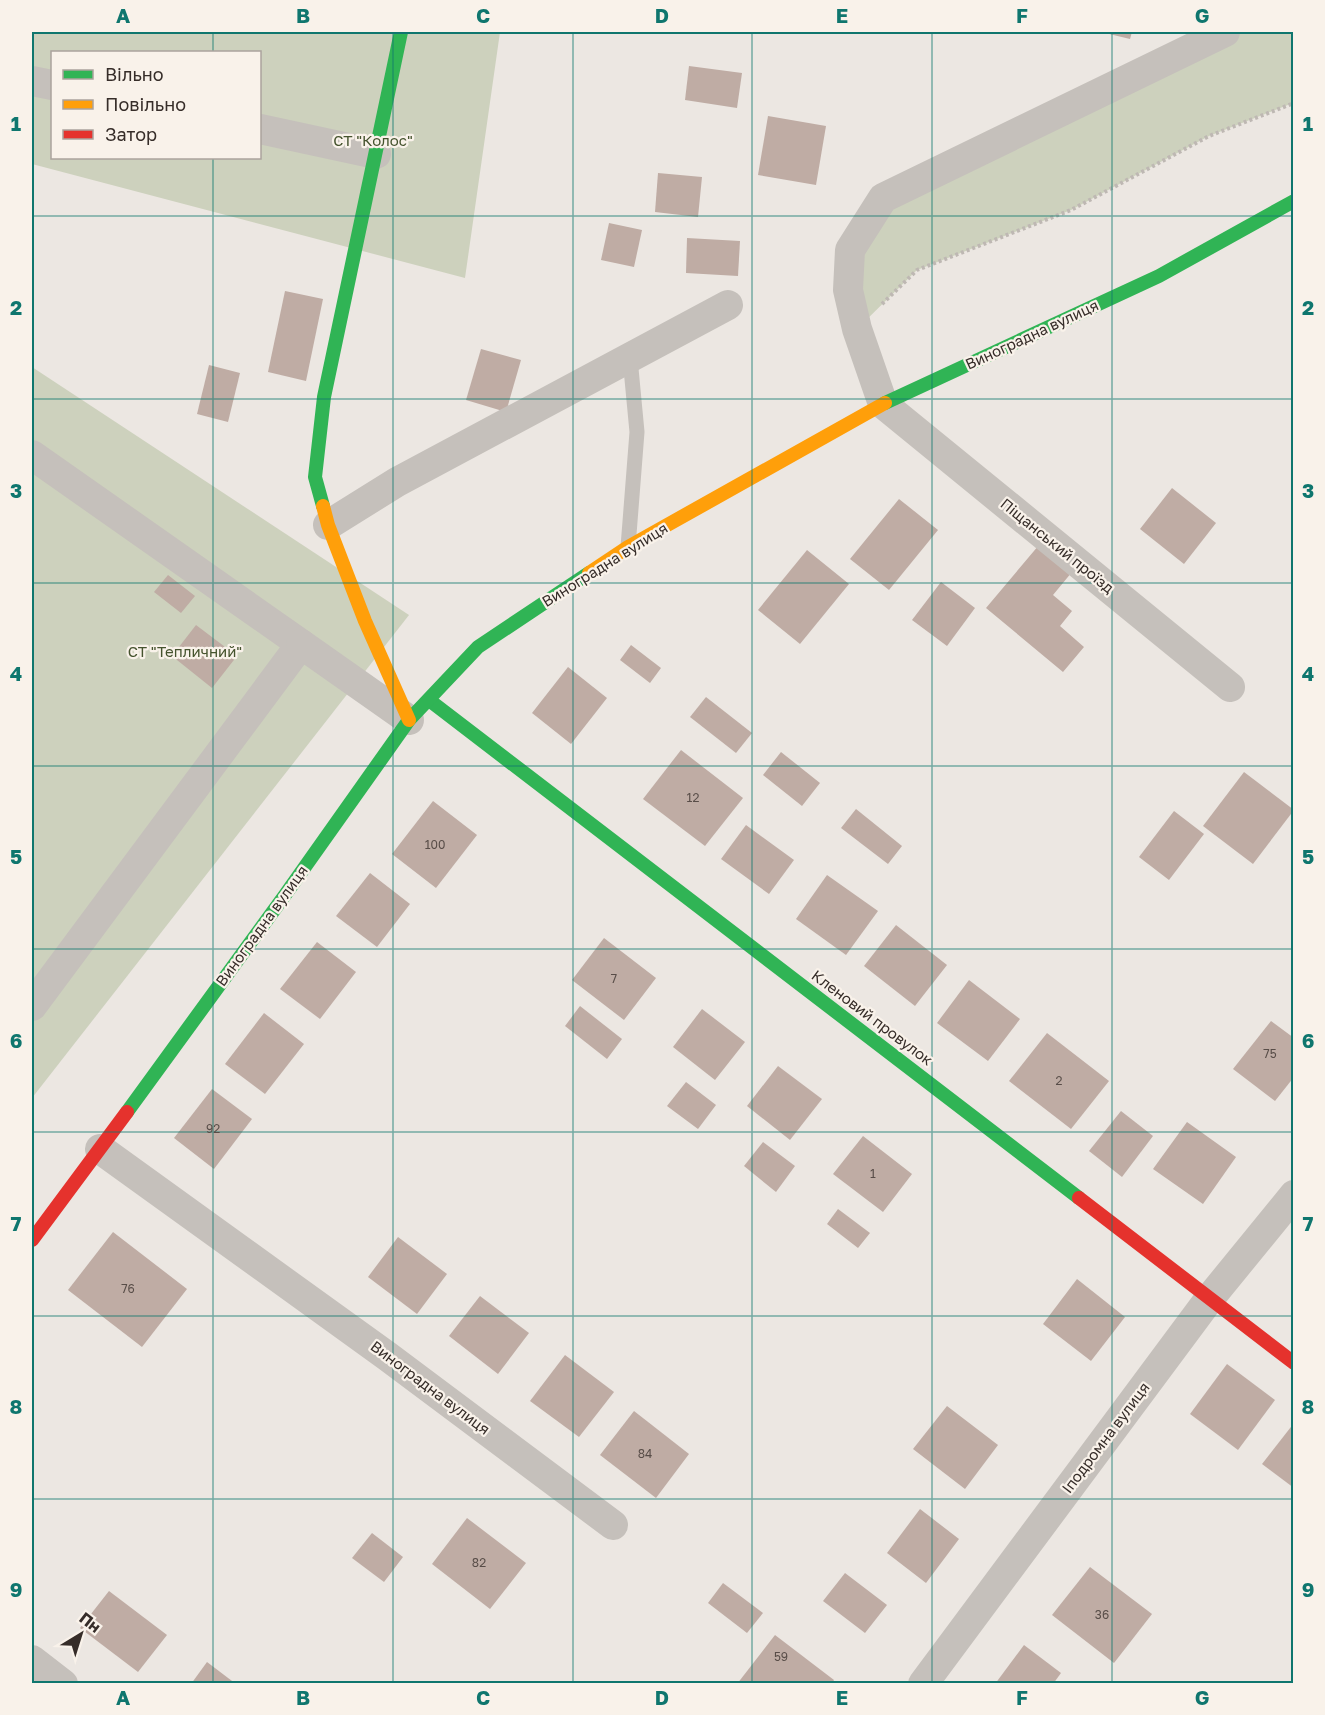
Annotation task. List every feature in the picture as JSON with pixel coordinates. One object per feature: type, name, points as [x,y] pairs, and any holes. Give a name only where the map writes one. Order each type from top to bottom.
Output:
[{"type":"street","points":[[401,32],[324,397],[315,477],[328,525],[365,621],[419,710]]},
{"type":"street","points":[[883,404],[857,329],[848,290],[850,250],[883,198],[1225,32]]},
{"type":"street","points":[[32,81],[51,85]]},
{"type":"street","points":[[261,129],[376,154]]},
{"type":"street","name":"Виноградна вулиця","points":[[32,1240],[419,710],[478,647],[628,547],[883,404],[1159,276],[1293,201]]},
{"type":"street","points":[[328,525],[397,482],[728,305]]},
{"type":"street","name":"Піщанський проїзд","points":[[883,404],[1230,687]]},
{"type":"street","points":[[37,469],[301,644],[419,710]]},
{"type":"street","points":[[32,1006],[301,644]]},
{"type":"street","name":"Кленовий провулок","points":[[419,710],[1210,1298],[1293,1364]]},
{"type":"street","name":"Виноградна вулиця","points":[[100,1149],[387,1356],[613,1524]]},
{"type":"street","name":"Іподромна вулиця","points":[[923,1683],[1210,1298],[1293,1195]]},
{"type":"street","points":[[32,1660],[63,1683]]},
{"type":"lane","points":[[628,547],[637,432],[630,358]]},
{"type":"path","points":[[857,329],[917,270],[1071,210],[1209,136],[1293,103]]},
{"type":"green space","name":"СТ \"Колос\"","points":[[32,32],[500,32],[465,278],[32,164]]},
{"type":"green space","points":[[1225,32],[1293,32],[1293,103],[1209,136],[1071,210],[917,270],[857,329],[850,250],[883,198]]},
{"type":"green space","name":"СТ \"Тепличний\"","points":[[32,367],[409,615],[32,1098]]},
{"type":"building","points":[[1101,32],[1132,32],[1130,39]]},
{"type":"building","points":[[689,66],[742,73],[737,108],[685,100]]},
{"type":"building","points":[[768,116],[826,126],[816,185],[758,175]]},
{"type":"building","points":[[658,173],[702,177],[698,217],[655,212]]},
{"type":"building","points":[[609,223],[642,230],[634,267],[601,260]]},
{"type":"building","points":[[687,238],[740,241],[738,276],[686,273]]},
{"type":"building","points":[[285,291],[323,299],[306,381],[268,372]]},
{"type":"building","points":[[481,349],[521,360],[506,412],[466,400]]},
{"type":"building","points":[[209,365],[240,373],[228,422],[197,414]]},
{"type":"building","points":[[1172,488],[1216,523],[1184,564],[1140,529]]},
{"type":"building","points":[[899,499],[938,530],[889,590],[850,559]]},
{"type":"building","points":[[1039,545],[1072,572],[1053,595],[1072,611],[1060,626],[1084,647],[1063,672],[986,608]]},
{"type":"building","points":[[807,550],[849,584],[800,644],[758,610]]},
{"type":"building","points":[[168,575],[195,596],[181,613],[154,592]]},
{"type":"building","points":[[941,582],[975,608],[947,646],[912,620]]},
{"type":"building","points":[[196,625],[237,656],[212,688],[172,656]]},
{"type":"building","points":[[631,645],[661,668],[650,683],[620,660]]},
{"type":"building","points":[[568,667],[607,698],[571,744],[532,713]]},
{"type":"building","points":[[706,697],[752,733],[736,753],[690,717]]},
{"type":"building","points":[[681,750],[743,798],[705,846],[643,799]]},
{"type":"building","points":[[781,752],[820,783],[802,806],[763,775]]},
{"type":"building","points":[[1244,772],[1294,810],[1253,864],[1203,826]]},
{"type":"building","points":[[433,801],[477,835],[436,888],[392,854]]},
{"type":"building","points":[[856,809],[902,846],[888,864],[841,828]]},
{"type":"building","points":[[1174,811],[1204,834],[1169,880],[1139,857]]},
{"type":"building","points":[[746,825],[794,860],[769,894],[721,859]]},
{"type":"building","points":[[370,873],[410,904],[377,947],[336,916]]},
{"type":"building","points":[[827,875],[878,911],[846,955],[796,919]]},
{"type":"building","points":[[896,925],[947,965],[915,1006],[864,966]]},
{"type":"building","points":[[604,938],[656,978],[624,1020],[572,980]]},
{"type":"building","points":[[317,942],[356,972],[320,1019],[280,989]]},
{"type":"building","points":[[969,980],[1020,1019],[988,1061],[937,1023]]},
{"type":"building","points":[[580,1006],[622,1039],[607,1059],[565,1026]]},
{"type":"building","points":[[702,1009],[745,1042],[715,1080],[673,1047]]},
{"type":"building","points":[[264,1013],[304,1044],[265,1094],[225,1064]]},
{"type":"building","points":[[1271,1021],[1294,1038],[1294,1077],[1275,1101],[1233,1069]]},
{"type":"building","points":[[1047,1033],[1109,1081],[1071,1129],[1009,1081]]},
{"type":"building","points":[[778,1066],[822,1099],[790,1140],[747,1106]]},
{"type":"building","points":[[686,1082],[716,1105],[698,1129],[667,1106]]},
{"type":"building","points":[[212,1089],[252,1119],[214,1169],[174,1138]]},
{"type":"building","points":[[1121,1111],[1153,1136],[1122,1177],[1089,1151]]},
{"type":"building","points":[[1187,1122],[1236,1157],[1203,1204],[1153,1169]]},
{"type":"building","points":[[863,1136],[912,1174],[883,1212],[833,1174]]},
{"type":"building","points":[[763,1142],[795,1166],[776,1192],[744,1166]]},
{"type":"building","points":[[838,1209],[870,1233],[858,1248],[827,1224]]},
{"type":"building","points":[[113,1232],[187,1289],[142,1347],[68,1290]]},
{"type":"building","points":[[398,1237],[447,1274],[417,1314],[368,1277]]},
{"type":"building","points":[[1077,1279],[1125,1317],[1091,1361],[1043,1324]]},
{"type":"building","points":[[480,1296],[529,1333],[498,1374],[449,1336]]},
{"type":"building","points":[[565,1355],[614,1392],[579,1437],[530,1401]]},
{"type":"building","points":[[1227,1364],[1275,1400],[1238,1450],[1190,1414]]},
{"type":"building","points":[[947,1406],[998,1445],[965,1489],[913,1449]]},
{"type":"building","points":[[634,1411],[689,1454],[656,1498],[600,1455]]},
{"type":"building","points":[[1294,1423],[1294,1488],[1262,1464]]},
{"type":"building","points":[[920,1509],[959,1539],[926,1583],[887,1553]]},
{"type":"building","points":[[467,1518],[526,1563],[490,1609],[432,1564]]},
{"type":"building","points":[[372,1533],[403,1557],[384,1582],[352,1558]]},
{"type":"building","points":[[1090,1567],[1152,1614],[1114,1663],[1052,1615]]},
{"type":"building","points":[[845,1573],[887,1605],[865,1633],[823,1601]]},
{"type":"building","points":[[723,1583],[763,1613],[747,1633],[708,1603]]},
{"type":"building","points":[[109,1591],[167,1635],[138,1672],[80,1628]]},
{"type":"building","points":[[775,1635],[834,1680],[832,1684],[737,1684]]},
{"type":"building","points":[[1024,1645],[1061,1673],[1053,1684],[995,1684]]},
{"type":"building","points":[[207,1662],[236,1684],[191,1684]]},
{"type":"traffic: fast","points":[[323,506],[315,477],[324,397],[401,32]]},
{"type":"traffic: fast","points":[[885,403],[1159,276],[1294,201]]},
{"type":"traffic: fast","points":[[127,1112],[409,720],[478,647],[589,573]]},
{"type":"traffic: fast","points":[[429,700],[1079,1198]]},
{"type":"traffic: slow","points":[[589,573],[628,547],[885,403]]},
{"type":"traffic: slow","points":[[323,506],[328,525],[365,621],[409,720]]},
{"type":"traffic: jam","points":[[32,1240],[127,1112]]},
{"type":"traffic: jam","points":[[1079,1198],[1294,1363]]}]
